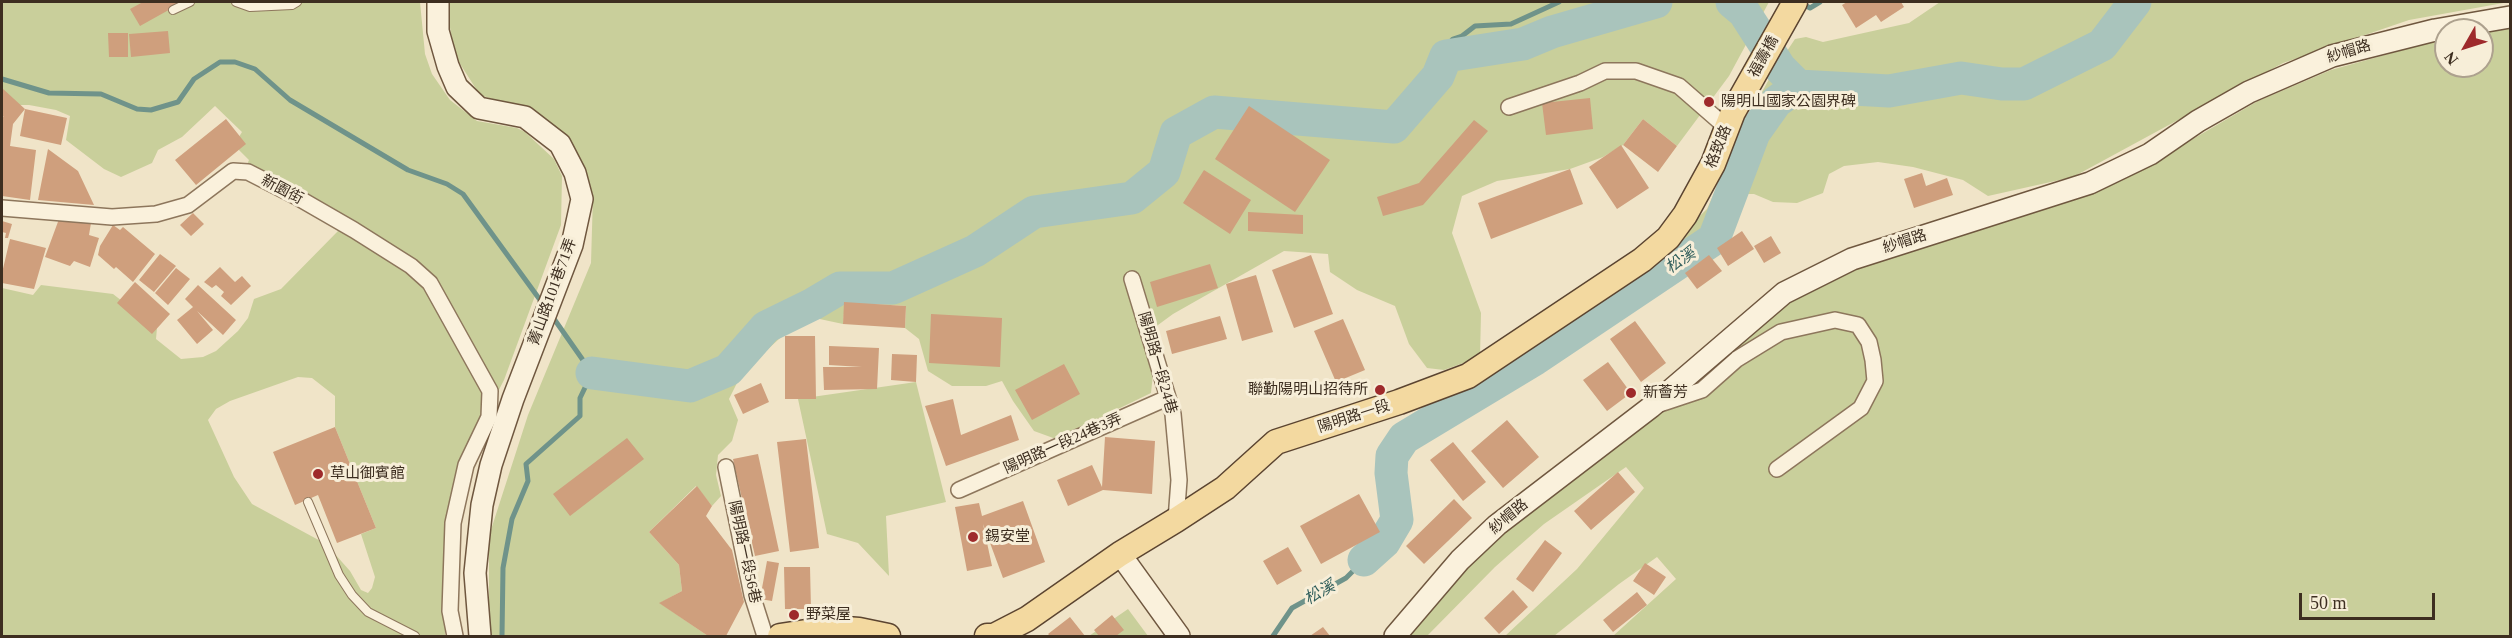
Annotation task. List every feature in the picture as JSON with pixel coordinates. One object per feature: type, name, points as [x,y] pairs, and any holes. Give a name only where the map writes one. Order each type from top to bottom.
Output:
[{"type":"main road","name":"福壽橋","points":[[1730,119],[1795,2]]},
{"type":"main road","name":"格致路","points":[[1704,181],[1730,119]]},
{"type":"main road","name":"陽明路一段","points":[[987,636],[1027,619],[1120,554],[1225,488],[1276,442],[1399,402],[1468,376],[1642,260],[1668,238],[1685,215],[1704,181]]},
{"type":"main road","points":[[780,636],[832,628],[859,630],[888,636]]},
{"type":"street","name":"菁山路101巷71弄","points":[[438,2],[438,31],[457,87],[479,108],[525,117],[560,144],[575,173],[582,199],[572,245],[513,399]]},
{"type":"street","name":"紗帽路","points":[[1395,636],[1460,560],[1497,525],[1651,407],[1784,293],[1852,259],[2090,183],[2150,154],[2198,121],[2249,92],[2332,56],[2435,30],[2511,17]]},
{"type":"street","points":[[1509,107],[1580,83],[1605,71],[1636,71],[1679,86],[1730,119]]},
{"type":"street","name":"新園街","points":[[2,208],[112,217],[156,214],[188,205],[233,171],[248,172],[354,230],[411,266],[430,283],[490,391]]},
{"type":"street","name":"陽明路一段24巷","points":[[1132,279],[1173,414],[1179,480],[1176,520]]},
{"type":"street","points":[[1651,407],[1702,390],[1737,359],[1781,332],[1835,320],[1858,325],[1869,342],[1875,381],[1861,408],[1777,469]]},
{"type":"street","points":[[455,636],[450,611],[453,523],[466,465],[489,417],[490,391],[513,399],[491,465],[482,505],[475,573],[480,636]]},
{"type":"street","name":"陽明路一段24巷3弄","points":[[959,490],[1167,398]]},
{"type":"street","name":"陽明路一段56巷","points":[[726,467],[752,596],[765,636]]},
{"type":"street","points":[[1120,554],[1179,636]]},
{"type":"lane","points":[[173,10],[190,2]]},
{"type":"lane","points":[[236,2],[250,7],[271,7],[292,5],[297,2]]},
{"type":"lane","points":[[308,502],[339,575],[352,595],[368,612],[415,636]]},
{"type":"green space","points":[[2,2],[420,2],[425,54],[432,74],[450,100],[477,121],[517,128],[525,132],[554,159],[562,176],[561,225],[504,380],[455,475],[445,521],[445,636],[2,636],[2,288],[33,295],[41,285],[113,294],[157,328],[156,339],[181,359],[203,357],[216,351],[238,331],[248,318],[254,299],[281,289],[338,231],[339,215],[246,167],[249,160],[234,145],[242,132],[215,106],[182,137],[158,150],[152,163],[121,177],[104,169],[66,140],[70,116],[56,110],[29,105],[2,105]],"holes":[[[298,377],[312,378],[335,396],[335,427],[376,528],[361,534],[375,577],[368,593],[361,590],[350,571],[326,544],[252,504],[234,477],[208,420],[216,409],[230,401]]]},
{"type":"green space","points":[[449,2],[1769,2],[1729,76],[1677,146],[1643,119],[1623,145],[1603,157],[1570,169],[1497,181],[1462,196],[1452,233],[1481,313],[1480,357],[1444,370],[1427,368],[1409,344],[1395,306],[1357,290],[1330,272],[1328,254],[1284,251],[1173,314],[1158,325],[1151,393],[1056,439],[1034,431],[1002,381],[986,386],[952,386],[928,371],[919,339],[905,328],[906,306],[845,302],[843,324],[815,318],[792,327],[742,373],[729,399],[738,420],[732,441],[718,455],[716,475],[721,496],[712,506],[696,486],[649,532],[679,565],[682,591],[660,603],[708,636],[489,636],[489,536],[528,415],[591,263],[593,195],[585,172],[530,111],[480,95],[455,56],[449,22]]},
{"type":"green space","points":[[1940,2],[2509,2],[2409,20],[2283,63],[2073,177],[1988,196],[1963,180],[1913,167],[1878,162],[1844,166],[1829,174],[1823,193],[1797,203],[1773,202],[1754,194],[1745,194],[1730,227],[1674,246],[1684,231],[1707,209],[1746,121],[1773,72],[1795,39],[1806,37],[1823,42],[1909,23]]},
{"type":"green space","points":[[2510,24],[2510,636],[1613,636],[1676,579],[1657,557],[1554,636],[1505,636],[1577,569],[1644,488],[1626,467],[1544,524],[1495,567],[1427,636],[1405,636],[1465,562],[1786,297],[1856,266],[2121,181],[2258,101],[2331,70],[2434,41],[2434,78],[2494,78],[2494,27]]},
{"type":"green space","points":[[916,382],[946,502],[886,516],[889,576],[858,543],[827,534],[798,399]]},
{"type":"green space","points":[[1128,609],[1148,636],[1089,636]]},
{"type":"building","points":[[143,2],[183,2],[140,26],[130,9]]},
{"type":"building","points":[[1847,2],[1901,2],[1904,7],[1881,22],[1876,15],[1856,28],[1842,5]]},
{"type":"building","points":[[168,31],[170,53],[131,57],[129,34]]},
{"type":"building","points":[[108,33],[128,33],[128,57],[109,57]]},
{"type":"building","points":[[2,88],[25,109],[13,124],[10,146],[36,150],[30,200],[2,196],[2,116],[4,117],[2,115]]},
{"type":"building","points":[[1590,98],[1593,129],[1546,135],[1542,103]]},
{"type":"building","points":[[1249,106],[1330,160],[1295,212],[1215,159]]},
{"type":"building","points":[[25,109],[67,118],[61,145],[20,136]]},
{"type":"building","points":[[226,119],[246,144],[196,185],[175,160]]},
{"type":"building","points":[[1643,119],[1677,146],[1658,172],[1623,145]]},
{"type":"building","points":[[1474,120],[1488,131],[1423,205],[1383,216],[1377,197],[1419,183]]},
{"type":"building","points":[[1621,145],[1649,188],[1617,209],[1589,167]]},
{"type":"building","points":[[48,149],[78,171],[94,205],[38,200]]},
{"type":"building","points":[[1570,169],[1583,204],[1491,239],[1478,203]]},
{"type":"building","points":[[1204,170],[1251,200],[1230,234],[1183,203]]},
{"type":"building","points":[[1922,173],[1926,186],[1947,178],[1953,195],[1914,208],[1904,179]]},
{"type":"building","points":[[1248,212],[1303,215],[1303,234],[1248,231]]},
{"type":"building","points":[[193,213],[204,224],[191,236],[180,225]]},
{"type":"building","points":[[59,219],[91,223],[89,235],[99,238],[90,267],[74,261],[70,266],[45,257]]},
{"type":"building","points":[[2,221],[12,224],[8,238],[5,238],[6,233],[2,232]]},
{"type":"building","points":[[113,225],[120,230],[123,227],[155,254],[133,282],[98,255],[100,246]]},
{"type":"building","points":[[1742,231],[1754,249],[1728,266],[1717,248]]},
{"type":"building","points":[[1771,236],[1781,253],[1764,263],[1754,246]]},
{"type":"building","points":[[10,239],[46,248],[34,289],[2,283]]},
{"type":"building","points":[[160,254],[176,266],[154,292],[139,280]]},
{"type":"building","points":[[1311,255],[1333,314],[1294,328],[1272,270]]},
{"type":"building","points":[[1709,255],[1722,271],[1697,289],[1685,273]]},
{"type":"building","points":[[1210,264],[1218,288],[1157,307],[1150,282]]},
{"type":"building","points":[[220,267],[235,282],[242,276],[251,286],[231,305],[221,296],[224,292],[216,285],[212,288],[204,282]]},
{"type":"building","points":[[176,268],[190,279],[168,305],[155,293]]},
{"type":"building","points":[[1256,275],[1273,332],[1242,341],[1226,284]]},
{"type":"building","points":[[135,282],[170,314],[152,334],[117,303]]},
{"type":"building","points":[[198,285],[236,320],[223,335],[197,311],[213,330],[197,344],[177,320],[193,307],[185,299]]},
{"type":"building","points":[[844,302],[906,306],[905,328],[843,324]]},
{"type":"building","points":[[931,314],[1002,318],[1000,367],[929,363]]},
{"type":"building","points":[[1220,316],[1227,339],[1172,354],[1166,331]]},
{"type":"building","points":[[1343,319],[1365,370],[1336,382],[1314,331]]},
{"type":"building","points":[[1635,321],[1666,363],[1641,382],[1610,339]]},
{"type":"building","points":[[785,336],[815,336],[816,399],[785,399]]},
{"type":"building","points":[[829,346],[879,348],[877,389],[824,390],[823,367],[862,367],[829,365]]},
{"type":"building","points":[[892,354],[917,355],[916,382],[891,380]]},
{"type":"building","points":[[1608,362],[1631,393],[1607,411],[1583,380]]},
{"type":"building","points":[[1064,364],[1080,394],[1032,420],[1015,390]]},
{"type":"building","points":[[761,383],[769,402],[743,414],[734,395]]},
{"type":"building","points":[[953,399],[961,435],[1011,415],[1019,440],[946,466],[925,406]]},
{"type":"building","points":[[1507,420],[1539,457],[1503,488],[1471,451]]},
{"type":"building","name":"草山御賓館","points":[[335,427],[376,528],[337,543],[318,495],[295,505],[273,452]]},
{"type":"building","points":[[1105,437],[1155,441],[1152,494],[1103,490],[1068,506],[1057,480],[1092,465],[1102,487]]},
{"type":"building","points":[[627,438],[644,459],[570,516],[553,494]]},
{"type":"building","points":[[806,439],[819,548],[790,552],[777,442]]},
{"type":"building","points":[[1453,442],[1486,482],[1463,501],[1430,460]]},
{"type":"building","points":[[758,454],[779,551],[755,556],[733,459]]},
{"type":"building","points":[[1618,472],[1635,492],[1591,530],[1574,511]]},
{"type":"building","points":[[697,486],[712,506],[706,516],[732,550],[744,602],[726,636],[708,636],[659,603],[682,591],[679,565],[649,532]]},
{"type":"building","points":[[1359,494],[1380,532],[1321,564],[1300,526]]},
{"type":"building","points":[[1454,499],[1472,518],[1424,564],[1406,546]]},
{"type":"building","points":[[1023,501],[1045,562],[1003,578],[983,524],[992,566],[967,571],[955,507],[979,503],[982,516]]},
{"type":"building","points":[[1545,540],[1562,553],[1533,592],[1516,579]]},
{"type":"building","points":[[1288,547],[1302,571],[1277,585],[1263,561]]},
{"type":"building","points":[[767,561],[779,563],[772,601],[760,599]]},
{"type":"building","points":[[1645,563],[1666,577],[1654,595],[1633,581]]},
{"type":"building","points":[[784,567],[810,567],[811,609],[785,609]]},
{"type":"building","points":[[1513,590],[1528,607],[1499,634],[1484,618]]},
{"type":"building","points":[[1637,592],[1647,605],[1613,632],[1603,620]]},
{"type":"building","points":[[1112,615],[1124,630],[1116,636],[1099,636],[1094,630]]},
{"type":"building","points":[[1070,617],[1085,636],[1050,636],[1048,634]]},
{"type":"building","points":[[1323,627],[1330,636],[1310,636]]},
{"type":"waterway","points":[[1446,56],[1446,47],[1453,39],[1462,36],[1475,26],[1511,24],[1559,2]]},
{"type":"waterway","points":[[592,373],[690,386],[728,370],[766,327],[840,288],[893,288],[975,251],[1034,212],[1132,198],[1164,172],[1176,133],[1214,112],[1394,127],[1438,76],[1446,56],[1523,44],[1552,32],[1656,2]]},
{"type":"waterway","points":[[1732,2],[1744,12],[1780,68],[1798,86]]},
{"type":"waterway","points":[[1800,2],[1810,8],[1820,2]]},
{"type":"waterway","name":"松溪","points":[[1364,560],[1384,542],[1397,520],[1391,473],[1392,456],[1404,438],[1535,359],[1714,239],[1754,133],[1776,102],[1798,86],[1889,91],[1961,78],[2002,84],[2024,84],[2102,45],[2135,2]]},
{"type":"waterway","points":[[2,79],[49,93],[101,94],[137,109],[151,110],[178,102],[194,79],[220,62],[235,62],[255,69],[290,100],[408,170],[447,184],[463,194],[543,304]]},
{"type":"waterway","points":[[502,636],[503,568],[512,519],[528,481],[526,464],[580,416],[580,398],[592,373],[552,316]]},
{"type":"waterway","name":"松溪","points":[[1273,636],[1292,608],[1346,578],[1364,560]]},
{"type":"place","name":"陽明山國家公園界碑","points":[[1709,102]]},
{"type":"place","name":"聯勤陽明山招待所","points":[[1380,390]]},
{"type":"place","name":"新薈芳","points":[[1631,393]]},
{"type":"place","name":"草山御賓館","points":[[318,474]]},
{"type":"place","name":"錫安堂","points":[[973,537]]},
{"type":"place","name":"野菜屋","points":[[794,615]]}]
